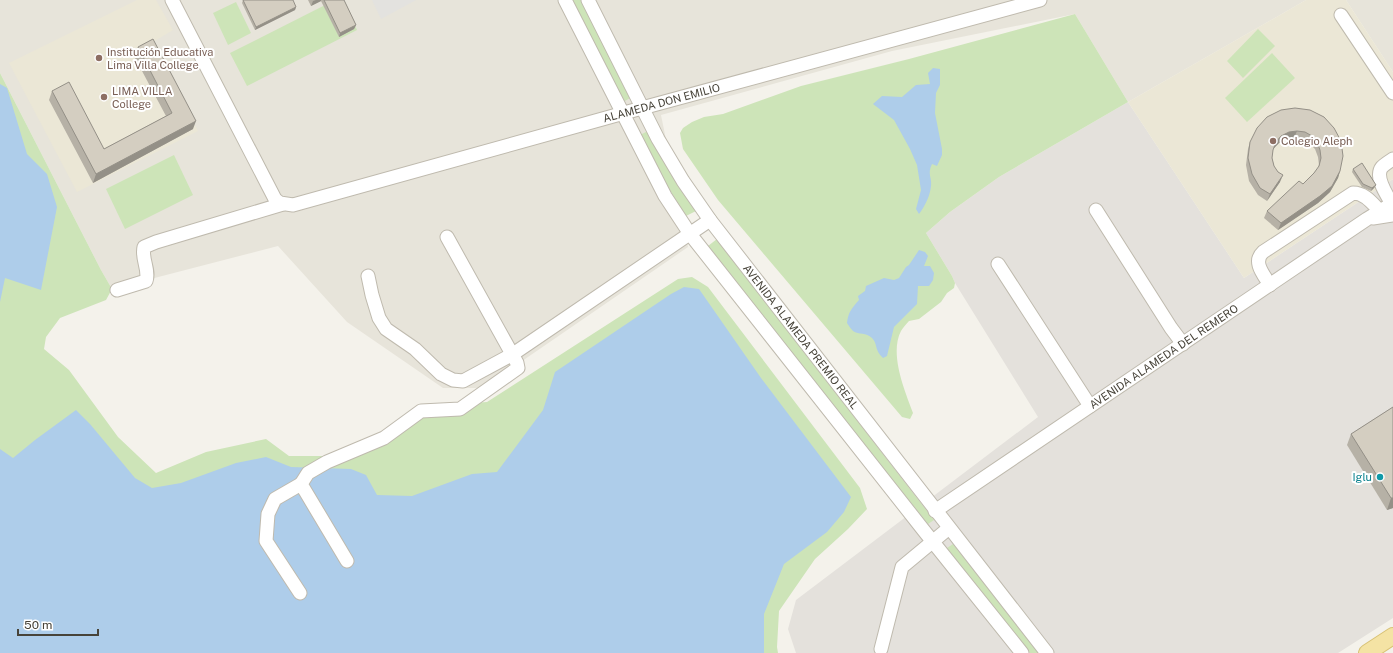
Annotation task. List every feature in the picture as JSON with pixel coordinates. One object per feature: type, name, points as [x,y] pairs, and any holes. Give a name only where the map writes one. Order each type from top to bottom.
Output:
[{"type":"main road","points":[[1367,653],[1393,636]]},
{"type":"street","points":[[172,0],[272,195],[278,202],[283,204]]},
{"type":"street","name":"AVENIDA ALAMEDA PREMIO REAL","points":[[565,0],[665,196],[690,234],[1022,653]]},
{"type":"street","name":"AVENIDA ALAMEDA PREMIO REAL","points":[[588,0],[658,139],[679,175],[710,220],[1047,653]]},
{"type":"street","name":"ALAMEDA DON EMILIO","points":[[116,290],[146,281],[146,265],[143,253],[144,247],[156,242],[283,204],[293,205],[1040,0]]},
{"type":"street","points":[[1341,15],[1393,93]]},
{"type":"street","points":[[1367,219],[1393,207],[1380,177],[1382,167],[1393,159]]},
{"type":"street","points":[[1270,285],[1261,271],[1258,261],[1259,256],[1263,252],[1352,194],[1361,195],[1368,199],[1380,211]]},
{"type":"street","name":"AVENIDA ALAMEDA DEL REMERO","points":[[935,511],[1367,219],[1380,211],[1393,207]]},
{"type":"street","points":[[1096,210],[1171,328],[1183,344]]},
{"type":"street","points":[[368,276],[377,313],[386,329],[416,349],[441,374],[453,380],[464,381],[512,354],[710,220]]},
{"type":"street","points":[[300,593],[266,540],[268,514],[275,499],[327,462],[384,438],[422,411],[460,409],[518,368],[517,363],[447,237]]},
{"type":"street","points":[[998,264],[1090,406]]},
{"type":"street","points":[[304,479],[347,561]]},
{"type":"street","points":[[881,649],[902,567],[949,528]]},
{"type":"shaded area","points":[[0,0],[1306,0],[1128,102],[1075,14],[892,51],[661,115],[688,247],[483,388],[443,388],[347,322],[278,246],[112,289],[0,73]]},
{"type":"shaded area","name":"LIMA VILLA College","points":[[137,0],[156,0],[173,30],[153,42],[198,131],[77,192],[9,63]]},
{"type":"shaded area","points":[[372,0],[416,0],[381,19]]},
{"type":"shaded area","name":"Colegio Aleph","points":[[1306,0],[1346,0],[1393,72],[1393,179],[1244,278],[1128,102]]},
{"type":"shaded area","points":[[1346,0],[1393,0],[1393,72]]},
{"type":"shaded area","points":[[1128,102],[1244,278],[1393,179],[1393,618],[1338,653],[796,653],[788,629],[796,600],[1038,417],[955,283],[926,233],[950,212],[999,177]]},
{"type":"green space","points":[[335,0],[343,0],[357,30],[247,86],[230,53]]},
{"type":"green space","points":[[571,0],[582,0],[632,97],[623,102]]},
{"type":"green space","points":[[236,2],[251,33],[228,45],[213,13]]},
{"type":"green space","points":[[1075,14],[1128,102],[999,177],[950,212],[926,233],[955,283],[954,288],[947,293],[941,302],[919,319],[909,321],[901,331],[898,340],[897,361],[913,413],[910,419],[902,417],[718,200],[683,149],[680,133],[683,128],[692,122],[704,117],[723,114],[801,86],[909,59]]},
{"type":"green space","points":[[1258,29],[1275,46],[1243,78],[1227,61]]},
{"type":"green space","points":[[1272,53],[1295,78],[1247,122],[1225,98]]},
{"type":"green space","points":[[0,73],[112,289],[106,300],[60,318],[46,337],[44,349],[69,370],[118,437],[156,473],[206,452],[266,439],[289,456],[335,456],[390,432],[420,407],[487,402],[678,279],[692,277],[708,287],[860,488],[867,509],[848,529],[815,559],[779,611],[778,653],[0,653]]},
{"type":"green space","points":[[648,131],[677,183],[696,211],[686,216],[669,189],[640,135]]},
{"type":"green space","points":[[174,155],[193,195],[125,229],[106,189]]},
{"type":"green space","points":[[717,239],[934,520],[928,524],[805,371],[708,246]]},
{"type":"green space","points":[[953,544],[1039,653],[1030,653],[947,548]]},
{"type":"water","points":[[933,68],[940,69],[940,85],[936,93],[935,113],[942,155],[937,166],[932,164],[930,173],[930,193],[919,214],[916,209],[921,190],[917,165],[894,120],[873,104],[882,96],[902,97],[916,85],[930,84],[928,73]]},
{"type":"water","points":[[0,84],[7,88],[27,154],[47,174],[57,207],[41,290],[5,278],[0,302]]},
{"type":"water","points":[[919,250],[925,252],[928,256],[924,266],[930,266],[934,273],[933,280],[929,286],[918,286],[917,304],[894,327],[887,356],[883,358],[878,352],[872,338],[853,331],[847,323],[849,313],[859,300],[858,296],[865,291],[866,286],[884,278],[894,280],[899,278]]},
{"type":"water","points":[[684,287],[699,289],[761,378],[851,497],[844,512],[827,532],[784,564],[764,614],[764,653],[0,653],[0,449],[13,458],[76,410],[90,424],[135,478],[152,488],[181,483],[236,463],[266,457],[291,467],[351,469],[366,475],[377,495],[412,496],[472,474],[497,472],[543,410],[555,372],[671,294]]},
{"type":"building","points":[[243,0],[293,0],[296,7],[256,27]]},
{"type":"building","points":[[324,0],[344,0],[356,25],[340,33]]},
{"type":"building","points":[[153,39],[196,121],[96,174],[52,91],[69,82],[104,149],[172,113],[138,47]]},
{"type":"building","points":[[1295,108],[1310,110],[1324,117],[1334,128],[1341,141],[1343,156],[1340,171],[1332,186],[1281,223],[1267,211],[1299,181],[1303,184],[1314,173],[1319,166],[1321,158],[1317,142],[1312,136],[1305,132],[1289,132],[1281,136],[1276,142],[1272,158],[1274,166],[1278,172],[1283,175],[1270,194],[1260,188],[1252,174],[1248,158],[1250,142],[1257,128],[1267,117],[1281,110]]},
{"type":"building","points":[[1362,163],[1376,185],[1372,188],[1363,184],[1353,169]]},
{"type":"building","name":"Iglu","points":[[1393,407],[1393,498],[1391,498],[1351,434]]},
{"type":"place","name":"Institución Educativa Lima Villa College","points":[[99,58]]},
{"type":"place","name":"LIMA VILLA College","points":[[104,97]]},
{"type":"place","name":"Colegio Aleph","points":[[1273,141]]},
{"type":"place","name":"Iglu","points":[[1380,477]]}]
